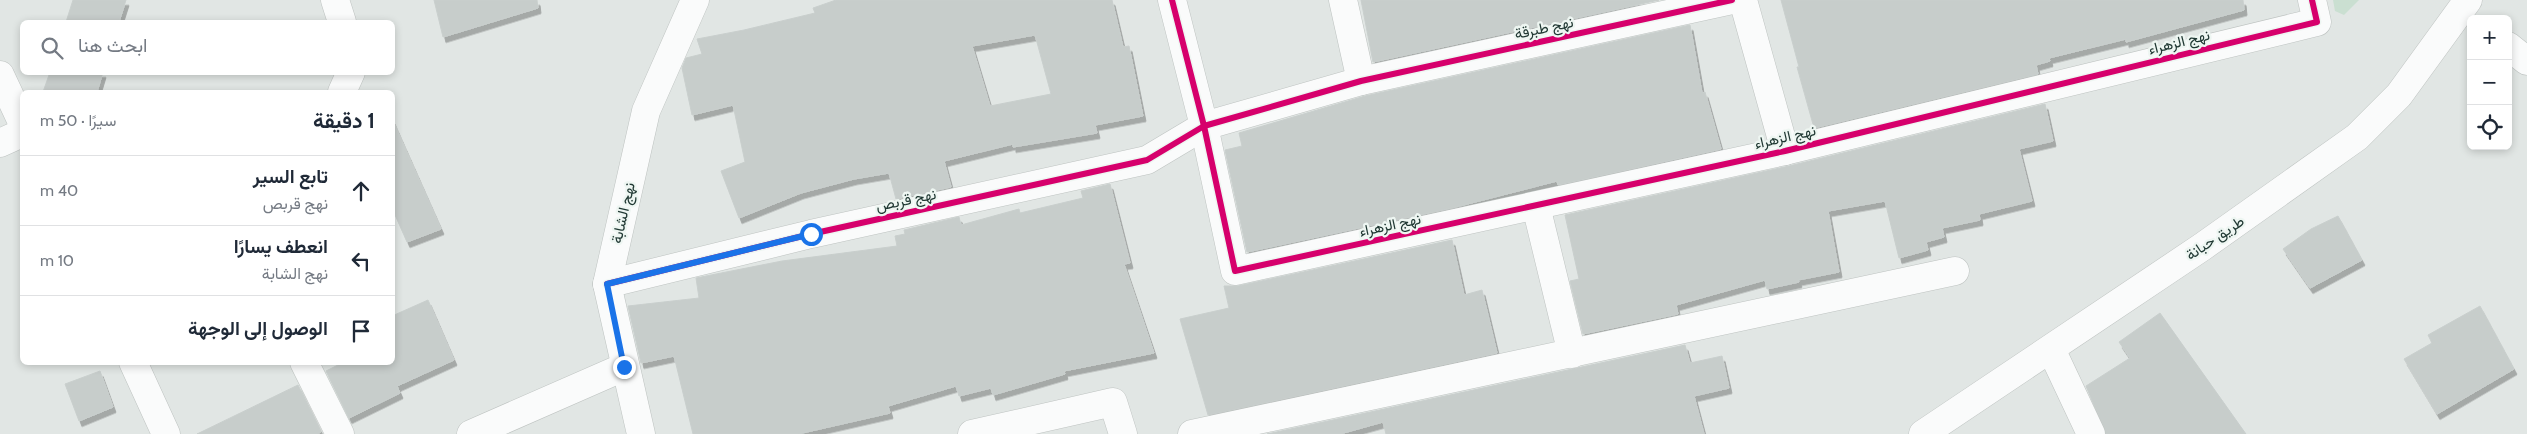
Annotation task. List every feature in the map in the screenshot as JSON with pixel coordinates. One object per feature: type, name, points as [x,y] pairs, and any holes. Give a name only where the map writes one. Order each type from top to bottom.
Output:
[{"type":"street","points":[[336,0],[341,20]]},
{"type":"street","name":"نهج الشابة","points":[[641,434],[624,367],[607,284],[646,111],[695,0]]},
{"type":"street","points":[[1172,0],[1204,126]]},
{"type":"street","points":[[1343,0],[1361,81]]},
{"type":"street","name":"نهج طبرقة","points":[[1204,126],[1361,81],[1732,0]]},
{"type":"street","points":[[1743,0],[1785,151]]},
{"type":"street","name":"نهج الزهراء","points":[[1204,126],[1235,271],[1785,151],[2316,22],[2312,0]]},
{"type":"street","name":"طريق حبانة","points":[[1923,434],[2298,181],[2357,138],[2399,95],[2468,9]]},
{"type":"street","points":[[2512,49],[2527,60]]},
{"type":"street","points":[[0,75],[20,118]]},
{"type":"street","points":[[343,90],[350,75]]},
{"type":"street","name":"نهج قربص","points":[[607,284],[811,234],[1147,160],[1204,126]]},
{"type":"street","points":[[0,143],[20,134]]},
{"type":"street","points":[[1536,206],[1572,354]]},
{"type":"street","points":[[1192,434],[1954,271]]},
{"type":"street","points":[[2051,349],[2091,434]]},
{"type":"street","points":[[134,365],[166,434]]},
{"type":"street","points":[[306,365],[340,434]]},
{"type":"street","points":[[471,434],[624,367]]},
{"type":"street","points":[[972,434],[1113,402],[1122,434]]},
{"type":"green space","points":[[2333,0],[2359,0],[2344,15],[2335,11]]},
{"type":"building","points":[[73,0],[126,0],[120,20],[67,20]]},
{"type":"building","points":[[434,0],[537,0],[538,8],[443,37]]},
{"type":"building","points":[[836,0],[1112,0],[1123,47],[1129,46],[1143,116],[1095,125],[1097,133],[1013,147],[1013,144],[944,161],[951,187],[896,199],[889,173],[854,179],[801,193],[739,218],[721,171],[745,162],[733,105],[692,115],[682,68],[686,58],[702,54],[697,39],[815,13],[813,8]],"holes":[[[1035,35],[1051,94],[990,106],[972,46]]]},
{"type":"building","points":[[1361,0],[1659,0],[1373,62]]},
{"type":"building","points":[[1781,0],[2243,0],[2244,10],[2126,42],[2126,39],[2049,58],[2050,61],[2036,65],[2038,74],[1814,128]]},
{"type":"building","points":[[1690,25],[1702,93],[1705,92],[1721,149],[1558,185],[1557,181],[1452,208],[1247,252],[1225,150],[1242,146],[1239,133],[1365,96]]},
{"type":"building","points":[[49,75],[102,75],[98,90],[44,90]]},
{"type":"building","points":[[2045,104],[2053,141],[2019,149],[2032,201],[1979,214],[1980,220],[1942,228],[1944,237],[1926,242],[1928,250],[1899,258],[1885,201],[1828,211],[1839,272],[1798,280],[1799,282],[1767,289],[1765,280],[1676,305],[1678,314],[1583,334],[1570,281],[1579,279],[1565,215],[1789,166]]},
{"type":"building","points":[[395,126],[441,229],[407,242],[395,215]]},
{"type":"building","points":[[1110,184],[1130,263],[1124,264],[1154,353],[1064,371],[1065,374],[993,395],[991,388],[959,396],[956,386],[888,406],[890,413],[798,434],[693,434],[674,356],[641,363],[628,306],[699,298],[696,278],[782,261],[897,246],[895,236],[905,234],[904,230],[959,217],[961,225],[1019,209],[1020,213],[1083,198],[1081,191]]},
{"type":"building","points":[[2338,216],[2362,260],[2310,288],[2283,249],[2311,229]]},
{"type":"building","points":[[1452,240],[1464,295],[1482,290],[1497,353],[1208,415],[1180,319],[1229,308],[1224,286],[1238,286]]},
{"type":"building","points":[[428,300],[454,360],[397,386],[400,393],[349,418],[326,371],[338,365],[395,365],[395,315]]},
{"type":"building","points":[[2480,306],[2514,369],[2437,414],[2404,359],[2432,343],[2428,335]]},
{"type":"building","points":[[2160,313],[2246,434],[2106,434],[2086,386],[2130,358],[2119,342]]},
{"type":"building","points":[[1685,345],[1690,363],[1722,356],[1729,388],[1694,396],[1704,434],[1386,434],[1383,422],[1340,434],[1267,434]]},
{"type":"building","points":[[100,371],[113,407],[79,421],[65,384]]},
{"type":"building","points":[[298,385],[321,432],[317,434],[197,434]]},
{"type":"cycle path","points":[[1172,0],[1204,126],[1235,271],[1785,151],[2317,22],[2312,0]]},
{"type":"cycle path","points":[[607,284],[811,234],[1147,160],[1204,126],[1361,81],[1732,0]]},
{"type":"route","points":[[624,367],[607,284],[811,234]]}]
